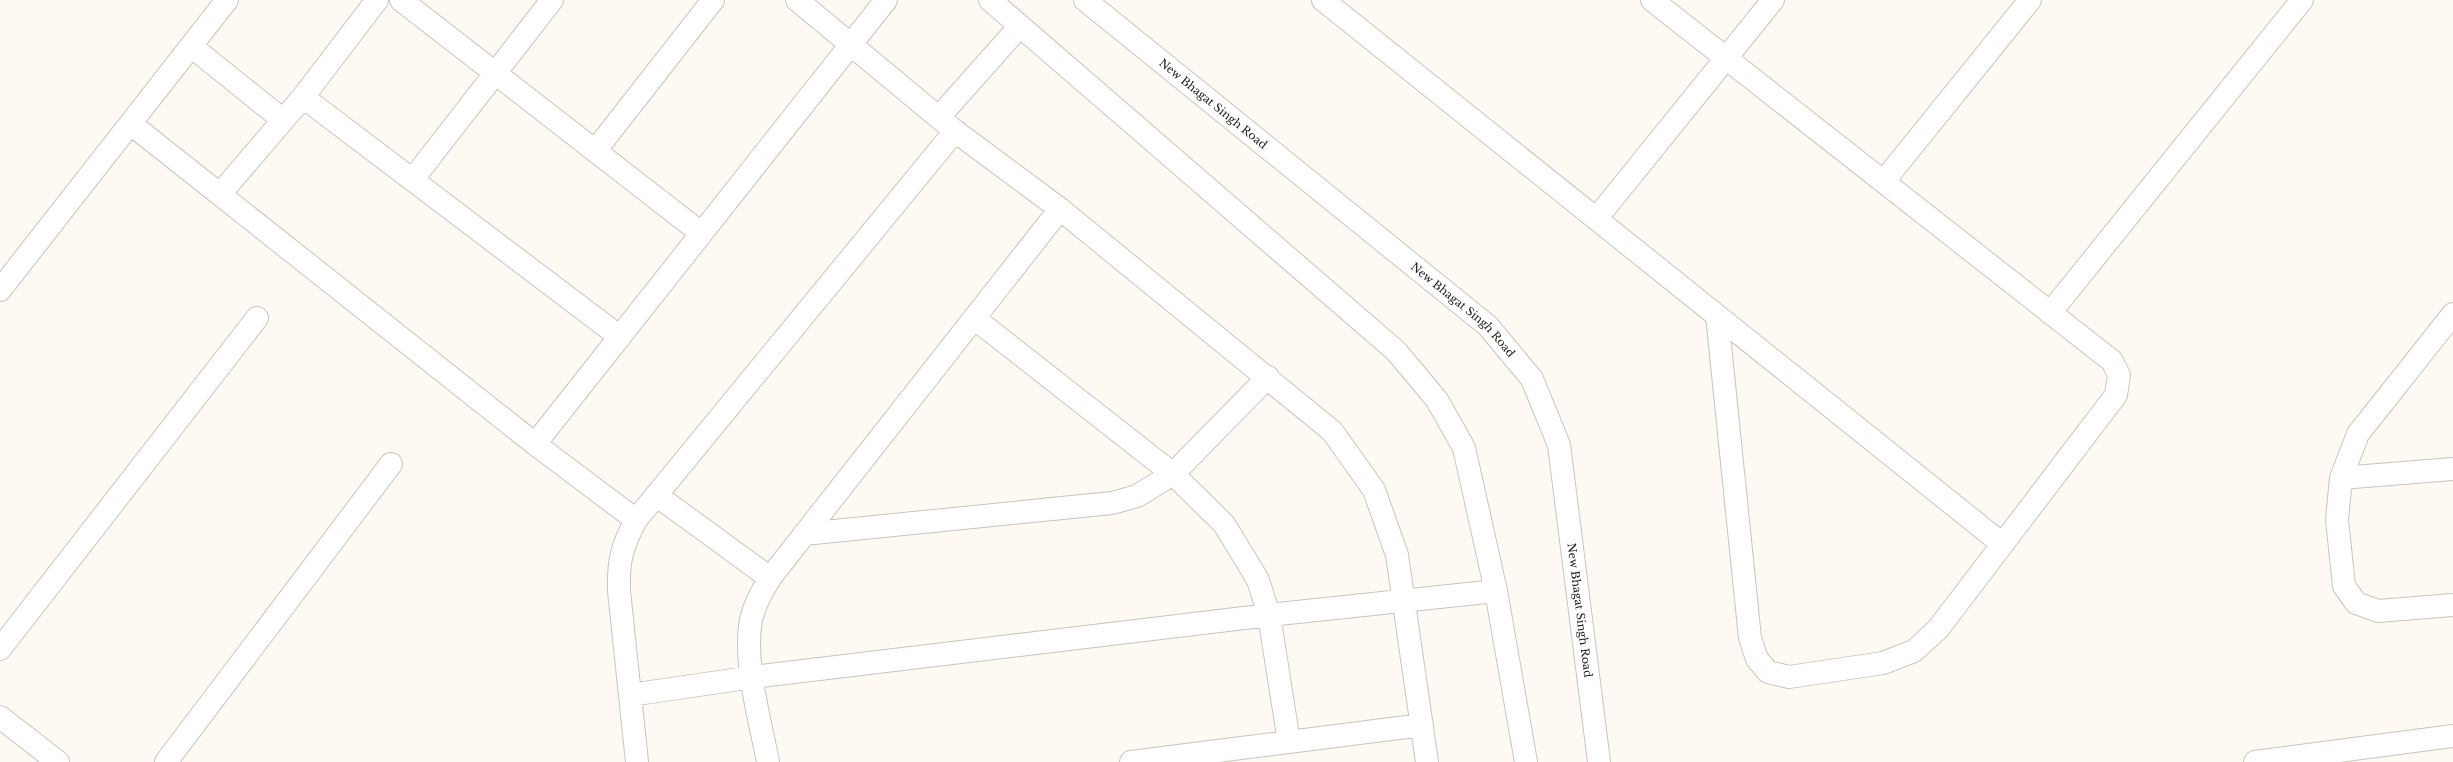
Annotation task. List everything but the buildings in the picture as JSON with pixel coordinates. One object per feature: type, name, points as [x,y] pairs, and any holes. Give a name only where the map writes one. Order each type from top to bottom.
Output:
[{"type":"street","points":[[0,290],[227,0]]},
{"type":"street","points":[[220,194],[303,97],[377,0]]},
{"type":"street","points":[[401,0],[701,233]]},
{"type":"street","points":[[413,179],[552,0]]},
{"type":"street","points":[[595,151],[713,0]]},
{"type":"street","points":[[797,0],[851,43],[955,131],[1060,209],[1268,377],[1332,431],[1374,490],[1397,555],[1427,762]]},
{"type":"street","points":[[535,444],[886,0]]},
{"type":"street","points":[[990,0],[1401,356],[1437,400],[1464,448],[1496,591],[1526,762]]},
{"type":"street","name":"New Bhagat Singh Road","points":[[1085,0],[1488,326],[1532,378],[1559,445],[1599,762]]},
{"type":"street","points":[[1323,0],[2001,543]]},
{"type":"street","points":[[1652,0],[1884,181],[2112,362],[2119,375],[2116,394],[2001,543],[1938,629],[1914,651],[1883,663],[1789,677],[1768,672],[1757,659],[1750,638],[1717,316]]},
{"type":"street","points":[[1596,219],[1773,0]]},
{"type":"street","points":[[1884,181],[2030,0]]},
{"type":"street","points":[[2050,313],[2302,0]]},
{"type":"street","points":[[939,117],[1020,26]]},
{"type":"street","points":[[191,46],[283,120]]},
{"type":"street","points":[[303,97],[620,337]]},
{"type":"street","points":[[131,124],[535,444],[636,520]]},
{"type":"street","points":[[637,762],[619,591],[618,564],[624,541],[636,520],[656,495],[955,131]]},
{"type":"street","points":[[768,762],[749,653],[750,625],[757,599],[770,578],[804,534],[1060,209]]},
{"type":"street","points":[[2453,314],[2358,434],[2341,478],[2337,520],[2344,586],[2356,603],[2378,611],[2453,604]]},
{"type":"street","points":[[0,650],[257,318]]},
{"type":"street","points":[[974,318],[1173,474],[1224,524],[1258,580],[1268,615],[1289,742]]},
{"type":"street","points":[[804,534],[1112,503],[1137,496],[1173,474],[1268,377]]},
{"type":"street","points":[[166,762],[391,464]]},
{"type":"street","points":[[2341,478],[2453,469]]},
{"type":"street","points":[[656,495],[770,578]]},
{"type":"street","points":[[630,695],[753,677],[1268,615],[1496,591]]},
{"type":"street","points":[[0,716],[58,762]]},
{"type":"street","points":[[1131,762],[1422,725]]},
{"type":"street","points":[[2255,762],[2453,736]]}]
